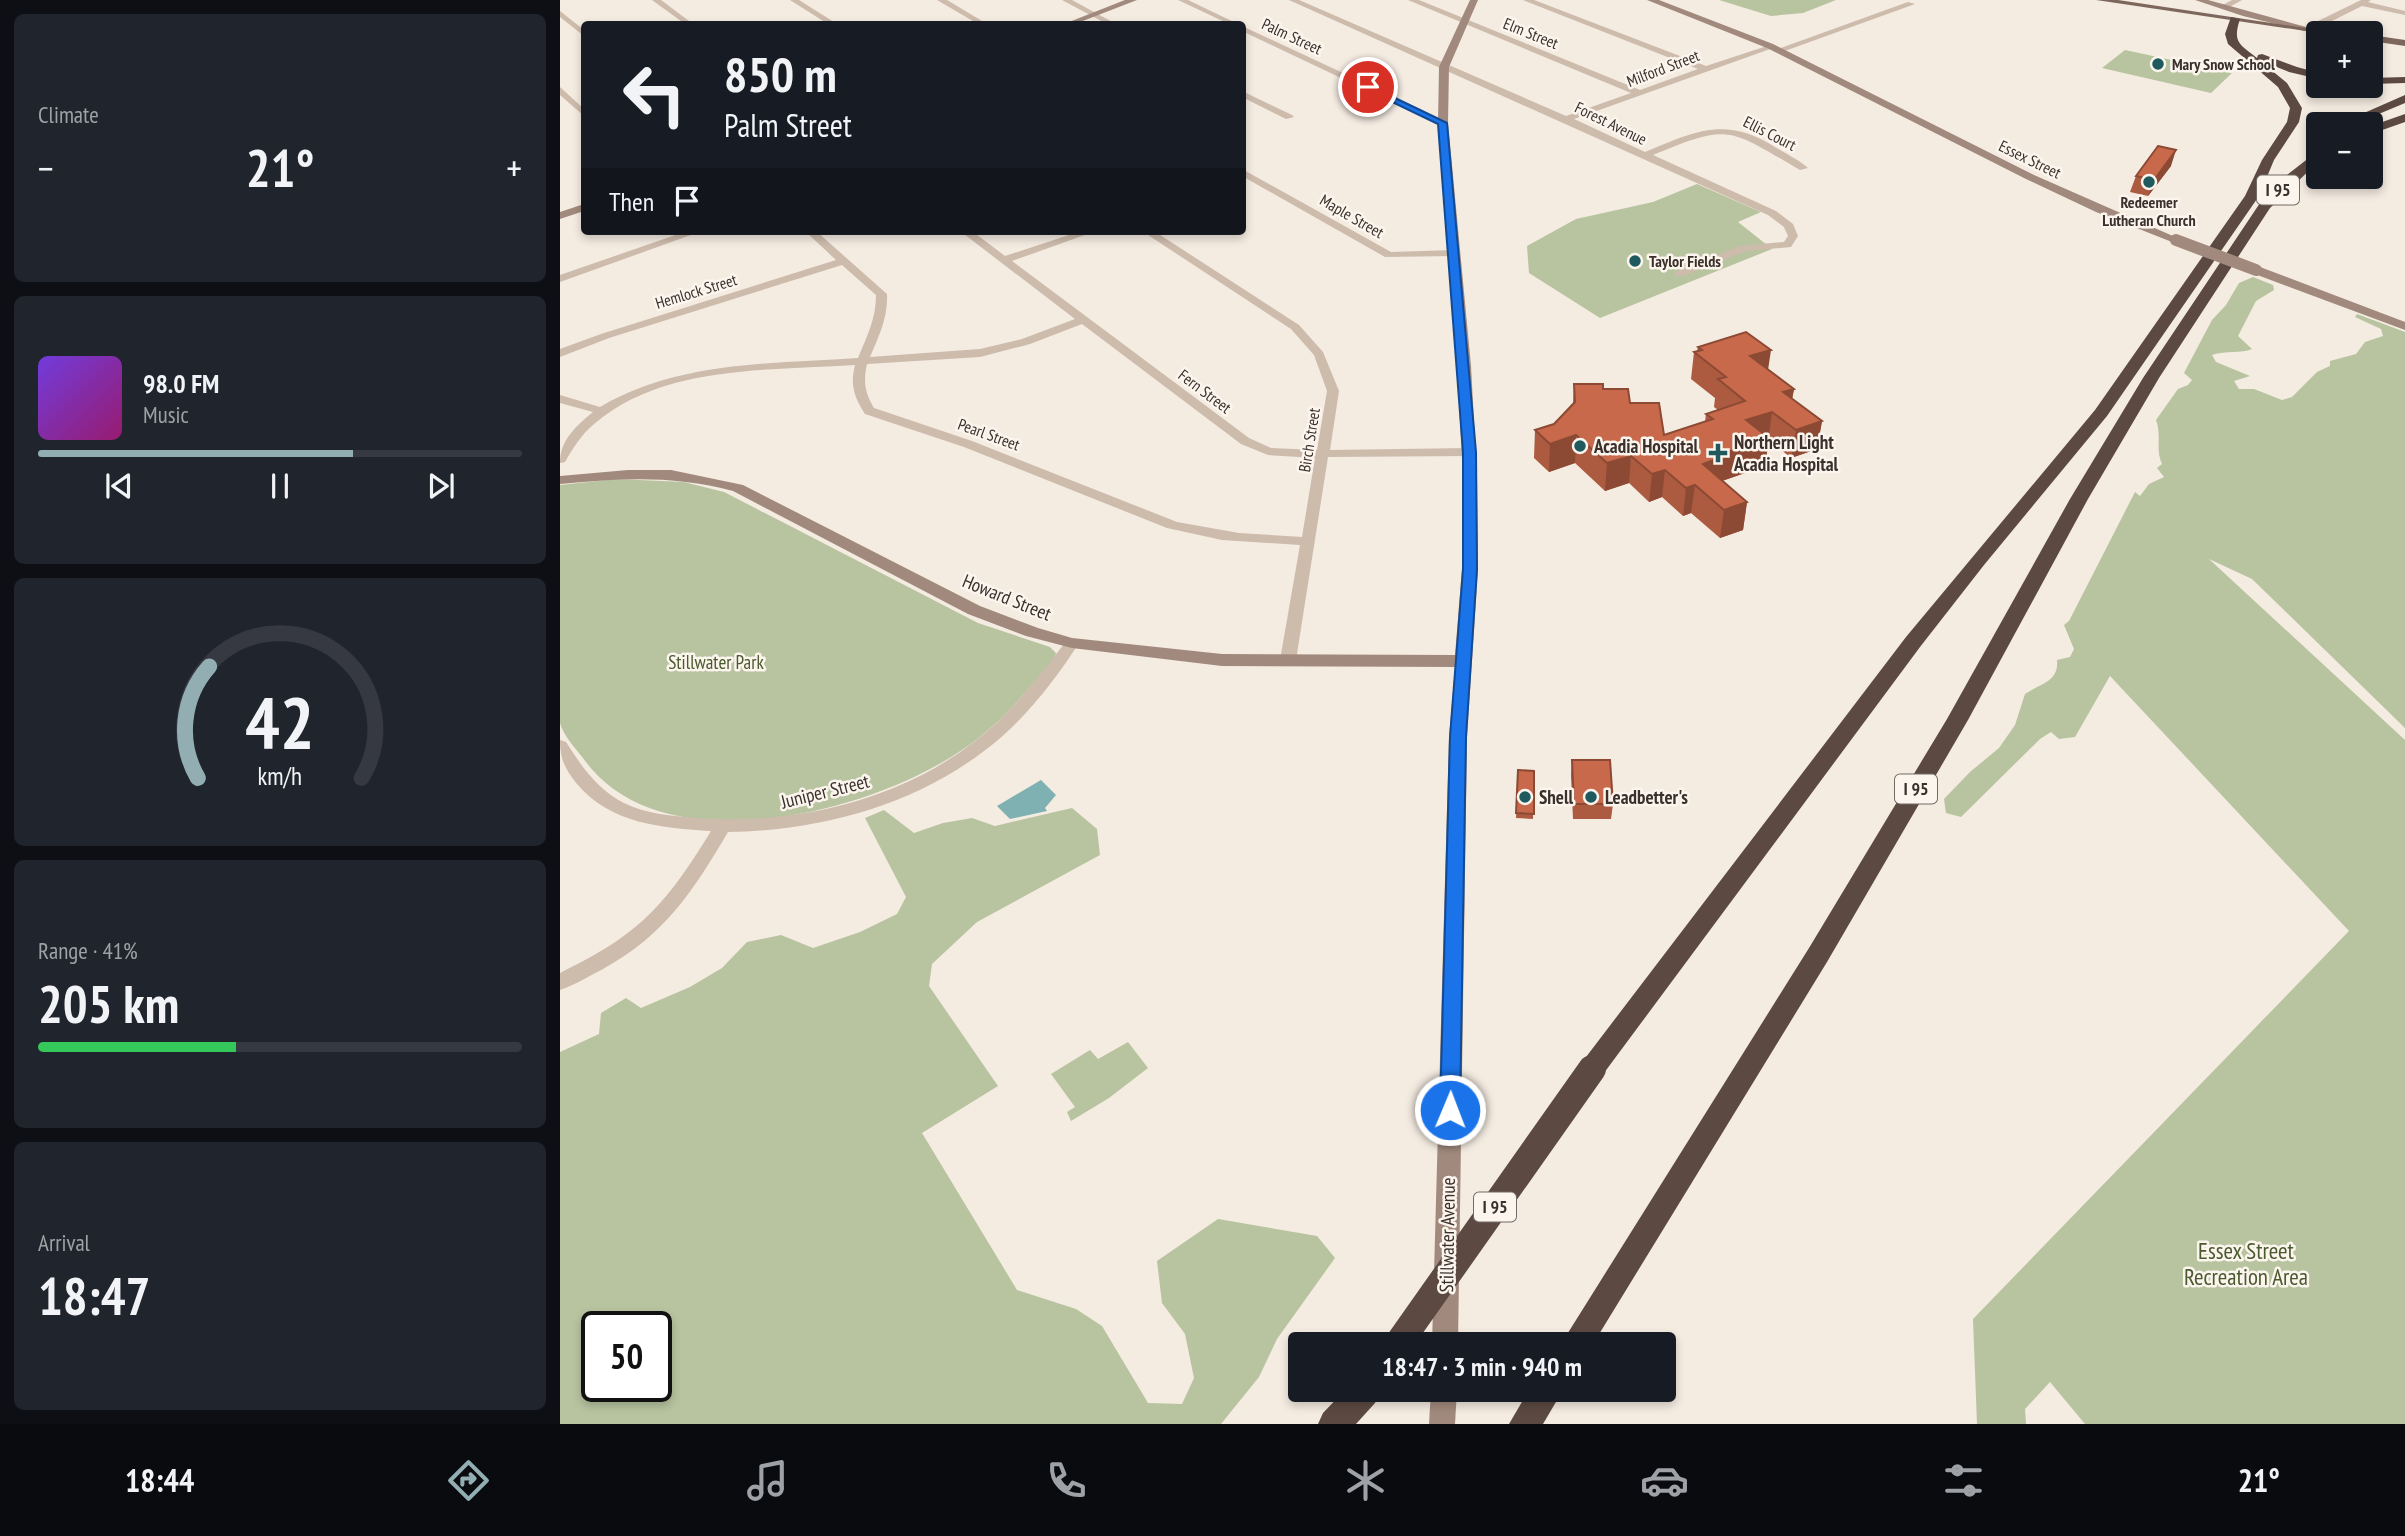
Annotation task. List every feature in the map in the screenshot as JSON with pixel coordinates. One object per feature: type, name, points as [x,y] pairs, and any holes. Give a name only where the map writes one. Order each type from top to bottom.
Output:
[{"type":"highway","points":[[2239,13],[2244,37],[2250,48],[2266,59],[2306,72]]},
{"type":"highway","points":[[2239,13],[2230,31],[2231,42],[2283,85],[2296,108],[2293,122],[2268,160],[2252,196]]},
{"type":"highway","points":[[2383,80],[2405,79]]},
{"type":"highway","points":[[2374,112],[2405,99]]},
{"type":"highway","points":[[2383,116],[2405,107]]},
{"type":"highway","points":[[2383,126],[2405,118]]},
{"type":"highway","name":"I 95","points":[[1406,1332],[1592,1069],[1784,809],[1982,553],[2041,488],[2100,414],[2252,196],[2306,151]]},
{"type":"highway","name":"I 95","points":[[1584,1332],[1831,933],[1957,720],[2151,378],[2265,206],[2306,165]]},
{"type":"highway","points":[[1334,1424],[1355,1402]]},
{"type":"highway","points":[[1340,1424],[1357,1402]]},
{"type":"highway","points":[[1525,1424],[1539,1402]]},
{"type":"main road","points":[[2100,0],[2239,13],[2306,29]]},
{"type":"main road","points":[[2383,40],[2405,43]]},
{"type":"street","points":[[656,0],[685,21]]},
{"type":"street","points":[[794,0],[828,21]]},
{"type":"street","points":[[941,0],[978,21]]},
{"type":"street","points":[[1066,0],[1106,21]]},
{"type":"street","points":[[1077,21],[1133,0]]},
{"type":"street","name":"Palm Street","points":[[1182,0],[1228,21]]},
{"type":"street","name":"Forest Avenue","points":[[1293,0],[1566,119],[1772,213],[1789,226],[1793,236],[1787,246],[1744,247],[1679,274]]},
{"type":"street","name":"Elm Street","points":[[1412,0],[1640,93]]},
{"type":"street","name":"Stillwater Avenue","points":[[1445,1332],[1458,737],[1470,569],[1469,452],[1443,123],[1444,66],[1474,0]]},
{"type":"street","points":[[1527,0],[1704,68]]},
{"type":"street","name":"Essex Street","points":[[1651,0],[1775,48],[2099,210],[2405,326]]},
{"type":"street","points":[[2199,0],[2239,13]]},
{"type":"street","points":[[2324,21],[2364,1],[2405,13]]},
{"type":"street","name":"Milford Street","points":[[1566,119],[1704,68],[1911,4]]},
{"type":"street","points":[[2223,7],[2306,29]]},
{"type":"street","points":[[560,13],[581,31]]},
{"type":"street","name":"Palm Street","points":[[1246,30],[1443,123]]},
{"type":"street","points":[[560,90],[581,110]]},
{"type":"street","points":[[1246,95],[1289,117]]},
{"type":"street","name":"Ellis Court","points":[[1643,156],[1705,132],[1732,131],[1803,168]]},
{"type":"street","name":"Maple Street","points":[[1246,174],[1389,255],[1454,253]]},
{"type":"street","points":[[560,216],[581,208]]},
{"type":"street","points":[[560,279],[686,235]]},
{"type":"street","name":"Pearl Street","points":[[814,235],[881,294],[883,305],[878,325],[856,384],[859,399],[869,411],[968,444],[1172,525],[1207,535],[1243,540],[1308,541]]},
{"type":"street","name":"Fern Street","points":[[970,235],[1245,441],[1268,451],[1469,452]]},
{"type":"street","points":[[1004,260],[1079,235]]},
{"type":"street","name":"Birch Street","points":[[1153,235],[1295,327],[1319,354],[1333,391],[1289,660]]},
{"type":"street","name":"Hemlock Street","points":[[560,353],[605,336],[843,261]]},
{"type":"street","points":[[560,459],[572,437],[602,411],[648,388],[699,374],[980,353],[1006,348],[1084,319]]},
{"type":"street","points":[[560,399],[602,411]]},
{"type":"street","name":"Howard Street","points":[[560,480],[635,472],[664,473],[711,480],[738,488],[974,610],[1032,632],[1072,643],[1222,660],[1465,662]]},
{"type":"street","name":"Juniper Street","points":[[560,746],[588,786],[607,801],[631,814],[722,828],[784,824],[813,819],[863,806],[963,758],[1022,709],[1072,643]]},
{"type":"street","points":[[560,982],[597,964],[630,942],[664,914],[683,891],[722,828]]},
{"type":"street","points":[[1442,1424],[1443,1402]]},
{"type":"green space","points":[[1719,0],[1836,0],[1803,13],[1771,16]]},
{"type":"green space","points":[[2125,50],[2232,73],[2211,93],[2102,68]]},
{"type":"green space","name":"Taylor Fields","points":[[1697,184],[1761,212],[1738,222],[1772,249],[1600,318],[1529,273],[1527,246],[1576,219],[1653,202]]},
{"type":"green space","name":"Essex Street Recreation Area","points":[[2253,277],[2273,285],[2274,290],[2256,301],[2238,336],[2252,349],[2212,355],[2216,362],[2250,376],[2234,381],[2239,389],[2254,389],[2282,400],[2292,397],[2317,372],[2330,366],[2330,361],[2356,354],[2365,342],[2383,336],[2381,329],[2355,317],[2357,314],[2405,332],[2405,728],[2252,579],[2209,559],[2405,740],[2405,1424],[2085,1424],[2050,1382],[2025,1409],[2026,1424],[1977,1424],[1973,1319],[2349,931],[2110,676],[2075,737],[2059,739],[2051,732],[2040,739],[1961,817],[1946,813],[1944,799],[1970,772],[1999,748],[2015,725],[2025,694],[2052,678],[2057,660],[2070,657],[2074,649],[2064,625],[2069,621],[2135,492],[2140,496],[2149,484],[2164,477],[2157,468],[2162,464],[2156,420],[2178,389],[2192,380],[2184,373],[2212,320],[2226,305],[2239,283]]},
{"type":"green space","name":"Stillwater Park","points":[[617,479],[684,482],[724,492],[978,623],[1050,647],[1056,653],[1055,657],[1012,707],[976,740],[922,773],[875,793],[822,809],[767,819],[712,820],[662,812],[618,792],[583,758],[560,723],[560,485]]},
{"type":"green space","points":[[1072,808],[1097,829],[1100,855],[977,922],[932,964],[929,986],[998,1086],[922,1133],[1017,1290],[1076,1309],[1102,1326],[1148,1403],[1182,1404],[1194,1378],[1185,1334],[1162,1303],[1157,1261],[1218,1219],[1317,1236],[1335,1258],[1277,1339],[1259,1377],[1221,1424],[560,1424],[560,1052],[599,1034],[601,1013],[626,998],[641,1008],[690,987],[722,968],[747,942],[781,935],[813,948],[860,932],[897,914],[906,897],[865,818],[884,810],[914,833],[943,823],[972,818],[995,826]]},
{"type":"green space","points":[[1128,1042],[1148,1068],[1109,1098],[1071,1121],[1067,1112],[1075,1107],[1051,1074],[1090,1050],[1098,1059]]},
{"type":"water","points":[[1041,780],[1056,795],[1045,808],[1047,811],[1010,819],[997,806]]},
{"type":"building","points":[[2158,146],[2176,150],[2154,180],[2136,176]]},
{"type":"building","points":[[1746,332],[1771,350],[1750,356],[1794,389],[1783,392],[1822,421],[1796,430],[1772,412],[1746,420],[1769,438],[1719,455],[1722,457],[1703,464],[1747,502],[1724,510],[1695,485],[1686,488],[1665,470],[1652,474],[1631,456],[1607,463],[1576,435],[1550,444],[1535,430],[1554,424],[1575,402],[1574,384],[1603,384],[1603,389],[1628,389],[1630,403],[1659,403],[1664,435],[1713,419],[1706,414],[1745,401],[1718,379],[1726,377],[1694,352],[1702,350],[1698,347]]},
{"type":"building","name":"Leadbetter's","points":[[1572,760],[1610,760],[1613,804],[1574,804]]},
{"type":"building","name":"Shell","points":[[1518,770],[1534,771],[1534,814],[1516,813]]},
{"type":"place","name":"Mary Snow School","points":[[2158,64]]},
{"type":"place","name":"Redeemer Lutheran Church","points":[[2149,182]]},
{"type":"place","name":"Taylor Fields","points":[[1635,261]]},
{"type":"place","name":"Acadia Hospital","points":[[1580,446]]},
{"type":"place","name":"Northern Light Acadia Hospital","points":[[1718,453]]},
{"type":"place","name":"Shell","points":[[1525,797]]},
{"type":"place","name":"Leadbetter's","points":[[1591,797]]},
{"type":"route","points":[[1368,87],[1443,123],[1464,366],[1469,452],[1470,569],[1458,737],[1450,1110]]}]
